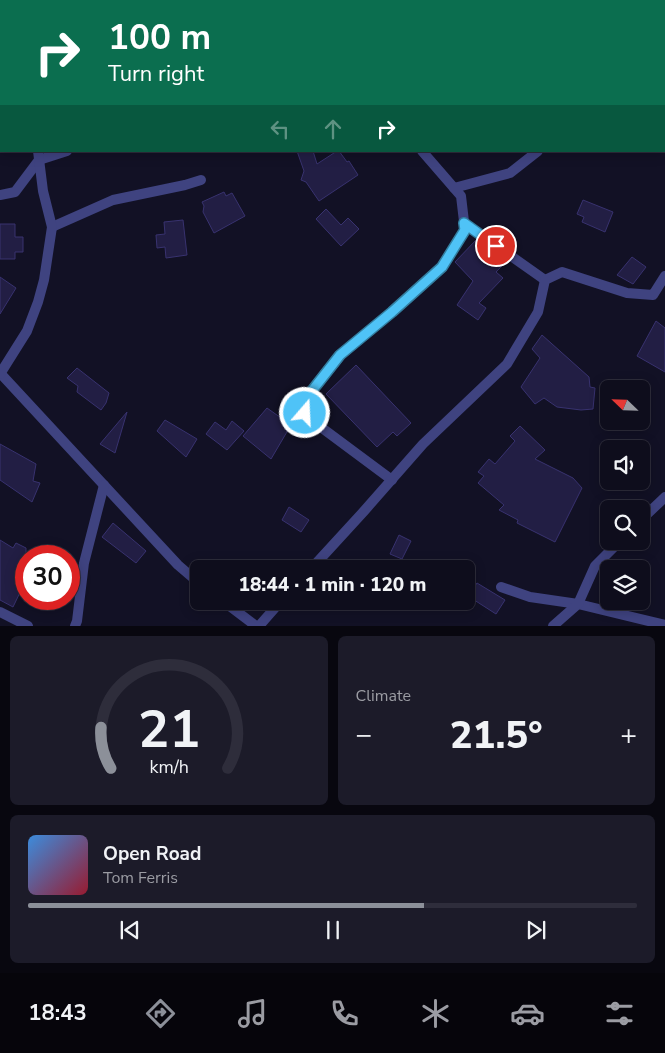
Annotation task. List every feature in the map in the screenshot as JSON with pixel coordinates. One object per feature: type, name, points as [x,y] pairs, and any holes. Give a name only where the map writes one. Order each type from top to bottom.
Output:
[{"type":"street","points":[[0,195],[15,192],[39,156],[61,152]]},
{"type":"street","points":[[392,480],[318,426],[305,413],[311,392],[340,355],[442,267],[465,230],[461,196],[423,152]]},
{"type":"street","points":[[454,188],[510,173],[537,152]]},
{"type":"street","points":[[39,156],[43,191],[52,227],[44,280],[27,331],[0,374],[178,565],[190,575]]},
{"type":"street","points":[[52,227],[113,200],[201,180]]},
{"type":"street","points":[[464,223],[545,280]]},
{"type":"street","points":[[545,280],[562,272],[627,293],[653,294],[665,276]]},
{"type":"street","points":[[319,560],[423,444],[507,364],[538,312],[545,280]]},
{"type":"street","points":[[75,626],[84,563],[104,485]]},
{"type":"street","points":[[650,511],[665,497]]},
{"type":"street","points":[[553,626],[578,604],[595,566],[611,550]]},
{"type":"street","points":[[501,587],[530,597],[578,604],[665,625]]},
{"type":"street","points":[[236,610],[257,626],[272,610]]},
{"type":"street","points":[[0,612],[28,626]]},
{"type":"building","points":[[297,152],[313,152],[317,164],[335,152],[340,152],[347,162],[349,161],[358,175],[319,201],[306,182],[301,180],[304,171]]},
{"type":"building","points":[[224,192],[226,196],[232,193],[245,216],[214,233],[203,212],[204,206],[202,202]]},
{"type":"building","points":[[583,200],[613,212],[605,232],[582,222],[584,217],[577,214]]},
{"type":"building","points":[[326,209],[341,225],[348,218],[359,229],[341,246],[316,219]]},
{"type":"building","points":[[183,220],[187,255],[166,258],[165,247],[157,248],[156,235],[165,234],[164,222]]},
{"type":"building","points":[[0,224],[15,224],[15,237],[23,237],[23,252],[15,252],[15,259],[0,259]]},
{"type":"building","points":[[476,240],[502,266],[496,272],[503,278],[479,303],[486,308],[478,320],[457,305],[473,281],[455,262]]},
{"type":"building","points":[[632,257],[646,267],[633,284],[617,275]]},
{"type":"building","points":[[0,277],[16,288],[0,314]]},
{"type":"building","points":[[656,321],[665,328],[665,372],[637,356]]},
{"type":"building","points":[[542,335],[589,377],[590,387],[595,388],[593,409],[581,410],[557,407],[544,398],[535,404],[521,387],[540,358],[532,349]]},
{"type":"building","points":[[356,365],[411,423],[397,436],[393,432],[377,447],[326,394]]},
{"type":"building","points":[[77,368],[109,393],[106,403],[101,410],[77,392],[78,386],[67,378]]},
{"type":"building","points":[[267,408],[291,425],[271,459],[243,436]]},
{"type":"building","points":[[127,412],[115,453],[100,444]]},
{"type":"building","points":[[165,420],[197,439],[186,457],[157,431]]},
{"type":"building","points":[[232,421],[244,431],[227,450],[206,434],[215,422],[226,430]]},
{"type":"building","points":[[520,426],[545,450],[535,459],[573,478],[582,488],[555,542],[517,523],[518,520],[499,510],[504,505],[478,483],[484,476],[478,472],[489,459],[495,464],[515,441],[510,436]]},
{"type":"building","points":[[0,444],[36,464],[33,481],[40,483],[32,502],[0,480]]},
{"type":"building","points":[[289,507],[309,520],[301,532],[282,520]]},
{"type":"building","points":[[113,523],[146,551],[136,563],[102,537]]},
{"type":"building","points":[[399,535],[411,541],[402,559],[390,554]]},
{"type":"building","points":[[0,540],[13,548],[16,543],[20,545],[15,545],[15,603],[13,607],[0,600]]},
{"type":"building","points":[[477,583],[505,600],[496,614],[475,600],[475,586]]},
{"type":"route","points":[[305,413],[311,392],[340,355],[442,267],[465,230],[464,223],[496,246]]}]
